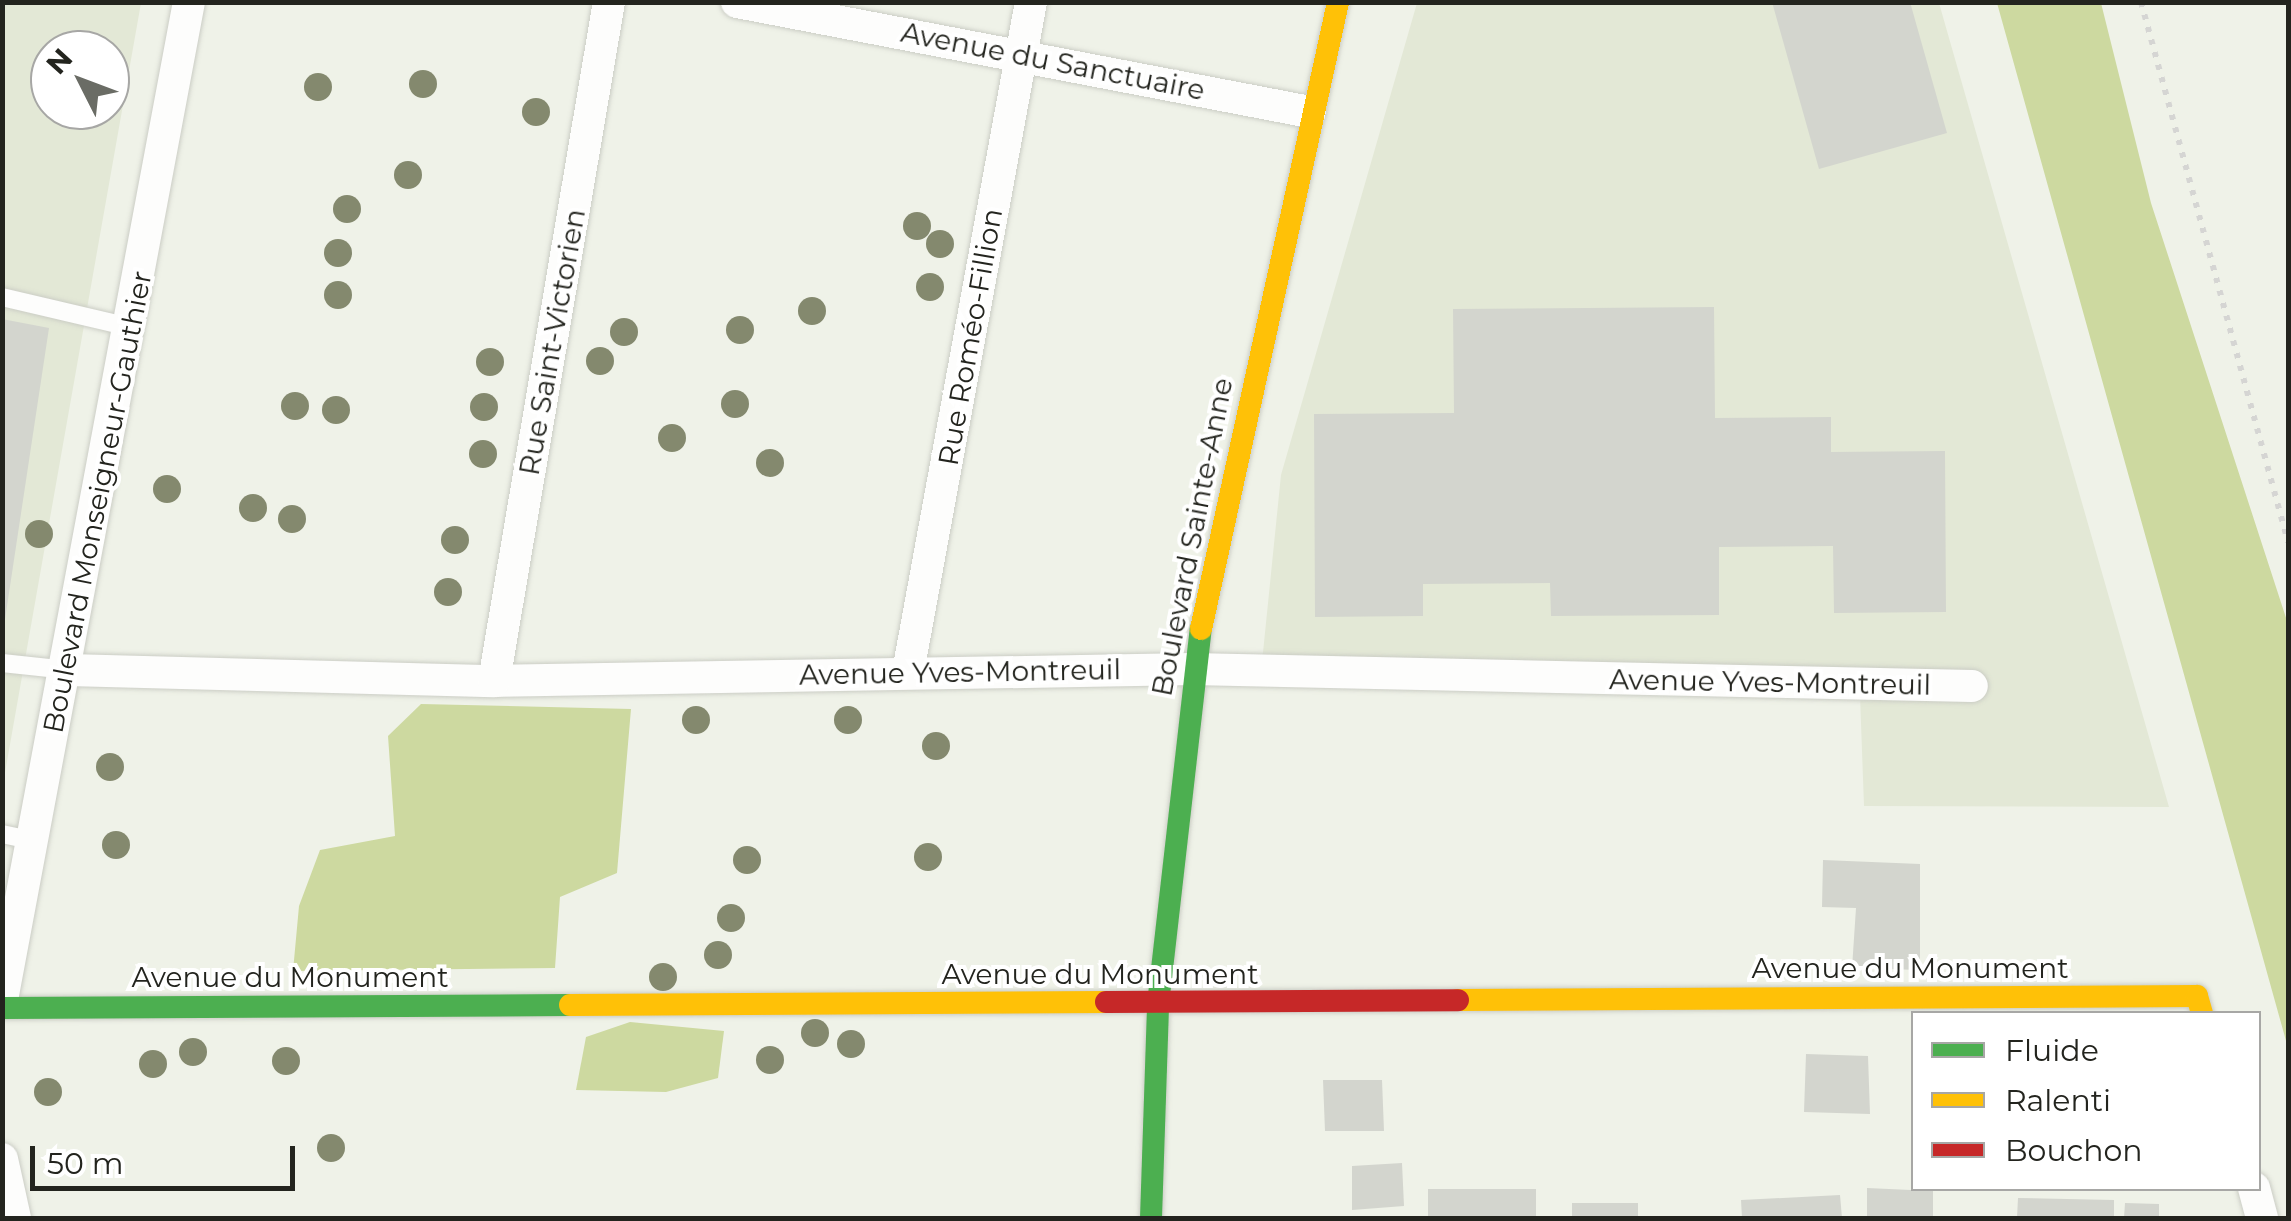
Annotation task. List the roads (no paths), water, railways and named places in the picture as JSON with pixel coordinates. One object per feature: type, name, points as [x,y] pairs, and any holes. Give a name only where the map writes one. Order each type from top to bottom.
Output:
[{"type":"street","name":"Boulevard Monseigneur-Gauthier","points":[[2,1004],[17,837],[68,670],[190,2]]},
{"type":"street","name":"Rue Saint-Victorien","points":[[494,680],[610,2]]},
{"type":"street","name":"Avenue du Sanctuaire","points":[[737,2],[1310,112]]},
{"type":"street","name":"Rue Roméo-Fillion","points":[[908,672],[1031,2]]},
{"type":"street","name":"Boulevard Sainte-Anne","points":[[1151,1218],[1158,1004],[1192,669],[1310,112],[1338,2]]},
{"type":"street","name":"Boulevard Sainte-Anne","points":[[1310,112],[1349,2]]},
{"type":"street","name":"Avenue Yves-Montreuil","points":[[68,670],[494,680],[1192,669],[1972,686]]},
{"type":"street","name":"Avenue du Monument","points":[[2,1004],[2200,1005]]},
{"type":"street","points":[[2,1159],[16,1218]]},
{"type":"street","points":[[2255,1191],[2262,1218]]},
{"type":"lane","points":[[2,297],[130,326]]},
{"type":"lane","points":[[2,663],[68,670]]}]
